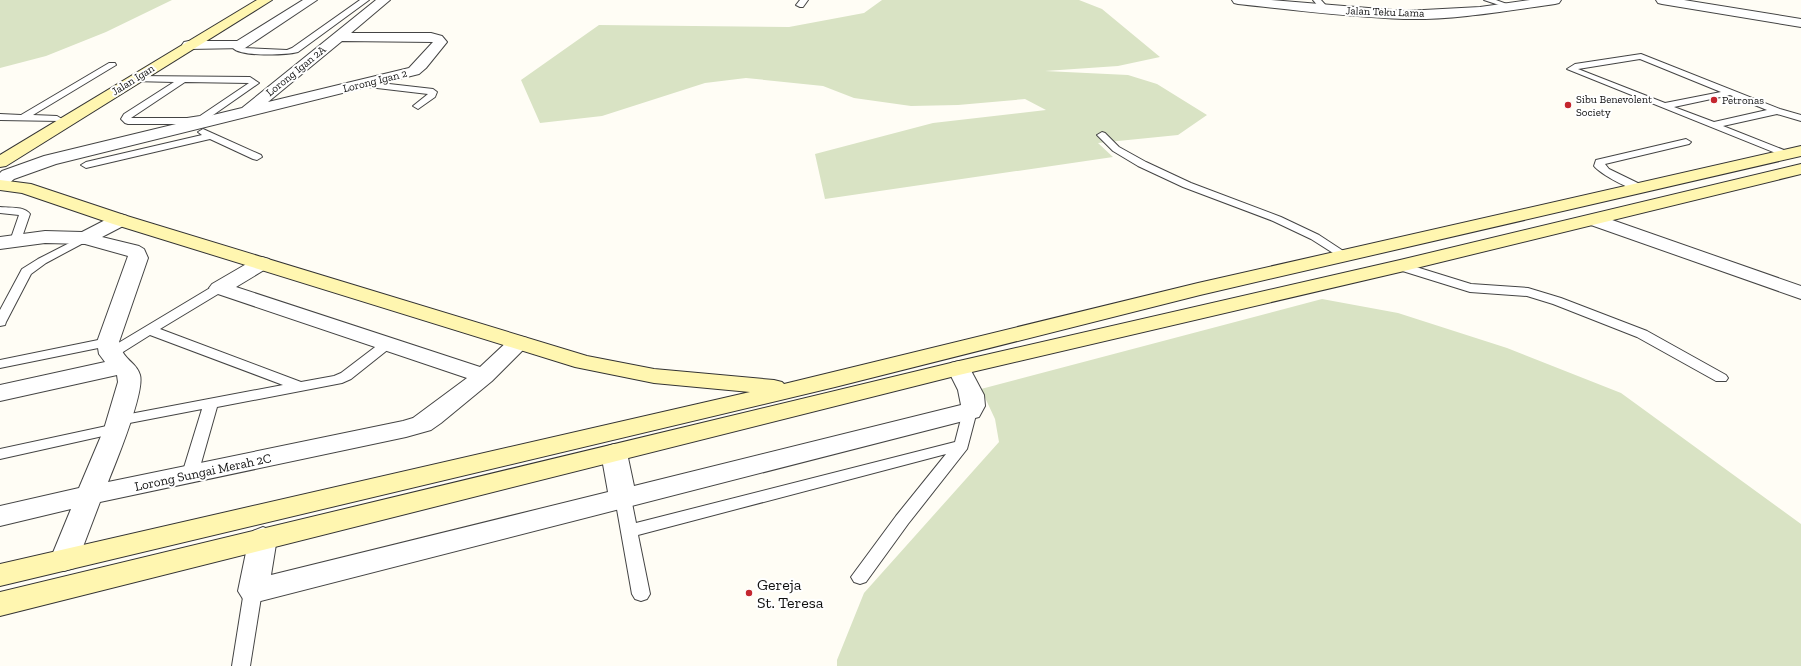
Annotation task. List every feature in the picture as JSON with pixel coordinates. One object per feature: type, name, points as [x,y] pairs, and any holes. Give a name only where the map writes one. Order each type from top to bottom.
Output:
[{"type":"main road","name":"Jalan Igan","points":[[0,153],[255,0]]},
{"type":"main road","name":"Jalan Igan","points":[[0,162],[189,45],[266,0]]},
{"type":"main road","points":[[0,575],[834,380],[1190,291],[1642,189],[1796,158]]},
{"type":"main road","points":[[0,604],[263,538],[959,368],[1595,220],[1796,158]]},
{"type":"main road","points":[[0,184],[25,188],[120,220],[583,362],[654,376],[770,387],[834,380]]},
{"type":"street","points":[[189,45],[240,45],[311,0]]},
{"type":"street","name":"Lorong Igan 2A","points":[[245,113],[384,0]]},
{"type":"street","name":"Jalan Teku Lama","points":[[1238,0],[1326,10],[1405,15],[1480,11],[1555,0]]},
{"type":"street","points":[[1662,0],[1801,23]]},
{"type":"street","name":"Lorong Igan 2","points":[[50,160],[414,71],[421,65],[440,42],[438,39],[431,38],[342,33]]},
{"type":"street","points":[[42,136],[34,148],[34,152],[37,155],[50,160]]},
{"type":"street","points":[[0,172],[50,160]]},
{"type":"street","points":[[0,184],[8,175],[50,160]]},
{"type":"street","points":[[85,238],[120,220]]},
{"type":"street","points":[[1595,220],[1801,293]]},
{"type":"street","points":[[8,242],[52,236],[85,238],[132,250],[137,253],[138,258],[113,354]]},
{"type":"street","points":[[219,288],[262,263]]},
{"type":"street","points":[[219,288],[484,376],[519,343]]},
{"type":"street","points":[[0,393],[113,354]]},
{"type":"street","points":[[64,560],[117,424],[130,382],[128,373],[113,354]]},
{"type":"street","points":[[263,538],[253,591],[970,411],[973,407],[974,399],[959,368]]},
{"type":"street","name":"Lorong Sungai Merah 2C","points":[[0,516],[90,495],[406,429],[422,424],[484,376]]},
{"type":"street","points":[[614,453],[623,498]]},
{"type":"lane","points":[[240,45],[237,48],[240,50],[291,51],[365,0]]},
{"type":"lane","points":[[1317,0],[1326,10]]},
{"type":"lane","points":[[1488,0],[1511,7]]},
{"type":"lane","points":[[322,29],[342,33]]},
{"type":"lane","points":[[1796,158],[1571,69],[1575,67],[1641,56],[1777,111],[1801,118]]},
{"type":"lane","points":[[22,118],[112,65]]},
{"type":"lane","points":[[136,78],[250,80],[255,83],[203,118],[187,121],[128,121],[126,119],[128,116],[184,79]]},
{"type":"lane","points":[[363,84],[433,92],[432,96],[418,106]]},
{"type":"lane","points":[[1665,106],[1732,92]]},
{"type":"lane","points":[[1714,125],[1777,111]]},
{"type":"lane","points":[[0,117],[57,119]]},
{"type":"lane","points":[[191,126],[257,157]]},
{"type":"lane","points":[[1102,135],[1116,149],[1142,164],[1187,185],[1277,219],[1315,237],[1345,256]]},
{"type":"lane","points":[[86,164],[210,136]]},
{"type":"lane","points":[[1642,189],[1605,171],[1599,166],[1600,162],[1686,142]]},
{"type":"lane","points":[[0,210],[23,212],[25,214],[8,242]]},
{"type":"lane","points":[[0,322],[3,309],[26,272],[42,261],[85,238]]},
{"type":"lane","points":[[1400,266],[1470,288],[1528,292],[1557,300],[1642,334],[1721,378]]},
{"type":"lane","points":[[0,364],[113,354],[149,330],[219,288]]},
{"type":"lane","points":[[149,330],[300,387]]},
{"type":"lane","points":[[0,454],[117,424],[210,404],[337,380],[346,376],[388,344]]},
{"type":"lane","points":[[190,474],[210,404]]},
{"type":"lane","points":[[860,577],[902,520],[962,445],[970,411]]},
{"type":"lane","points":[[629,531],[962,445]]},
{"type":"lane","points":[[623,498],[641,594]]},
{"type":"lane","points":[[242,666],[253,591]]},
{"type":"green space","points":[[0,0],[172,0],[106,32],[46,56],[0,68]]},
{"type":"green space","points":[[882,0],[1079,0],[1102,9],[1160,57],[1118,66],[1045,71],[1128,75],[1157,84],[1207,115],[1178,135],[1098,143],[1113,157],[825,199],[815,154],[933,123],[1046,110],[1025,99],[958,105],[911,106],[854,98],[823,86],[746,78],[705,83],[602,116],[540,123],[521,80],[599,25],[789,27],[864,13]]},
{"type":"green space","points":[[1322,299],[1398,313],[1507,348],[1621,393],[1801,524],[1801,666],[837,666],[837,660],[864,593],[999,442],[995,419],[981,389]]},
{"type":"place","name":"Petronas","points":[[1714,100]]},
{"type":"place","name":"Sibu Benevolent Society","points":[[1568,105]]},
{"type":"place","name":"Gereja St. Teresa","points":[[749,593]]}]
